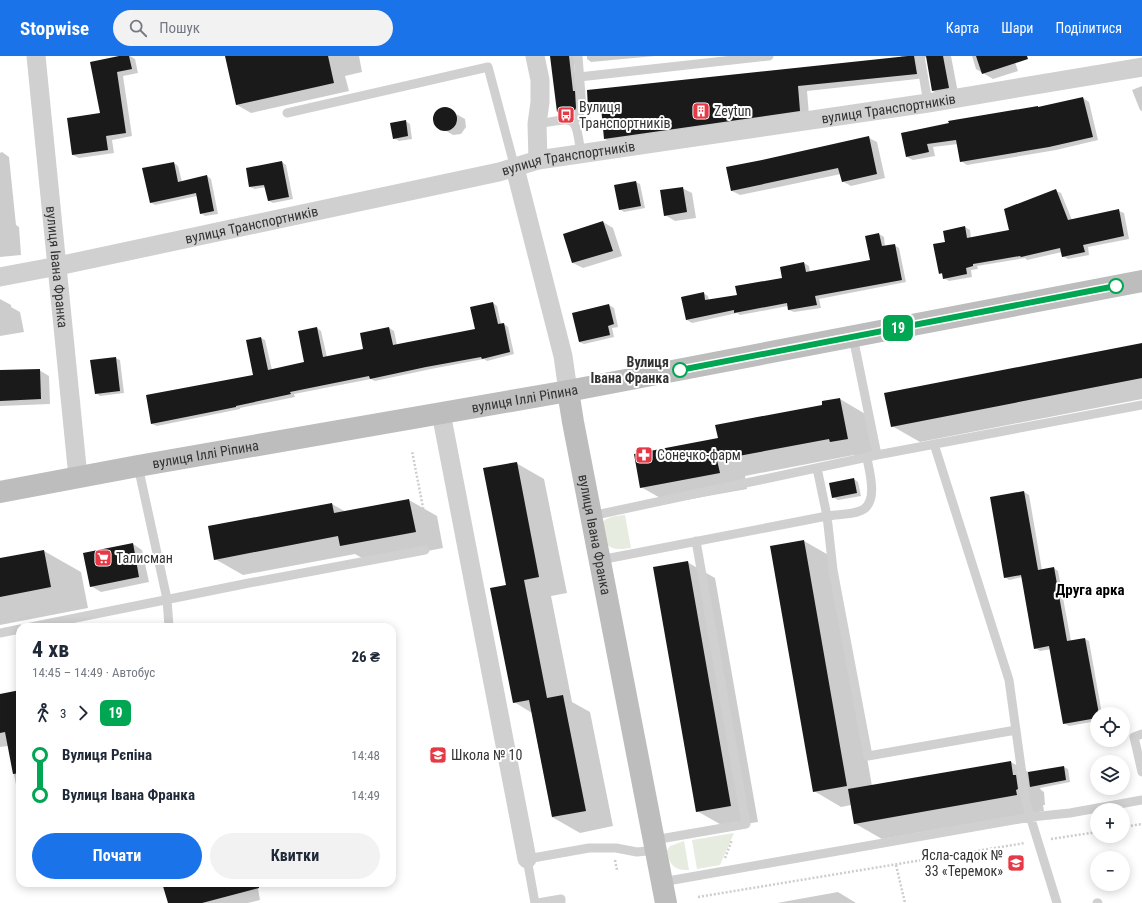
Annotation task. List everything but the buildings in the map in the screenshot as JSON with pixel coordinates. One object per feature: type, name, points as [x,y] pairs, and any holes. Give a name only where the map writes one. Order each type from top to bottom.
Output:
[{"type":"main road","name":"вулиця Іллі Ріпина","points":[[0,492],[138,466],[568,391],[1142,281]]},
{"type":"main road","name":"вулиця Івана Франка","points":[[568,391],[666,903]]},
{"type":"street","name":"вулиця Івана Франка","points":[[36,56],[78,477]]},
{"type":"street","points":[[535,56],[540,80],[540,102],[537,124],[538,160]]},
{"type":"street","name":"вулиця Транспортників","points":[[0,277],[58,266],[516,168],[538,160],[928,103],[1142,67]]},
{"type":"street","name":"вулиця Івана Франка","points":[[516,168],[563,356],[568,391]]},
{"type":"street","points":[[441,413],[527,859]]},
{"type":"lane","points":[[573,122],[582,109],[578,56]]},
{"type":"lane","points":[[579,77],[769,56]]},
{"type":"lane","points":[[920,56],[928,103]]},
{"type":"lane","points":[[287,113],[488,67],[516,168]]},
{"type":"lane","points":[[537,124],[568,119],[573,122],[577,128],[581,154]]},
{"type":"lane","points":[[853,337],[877,455]]},
{"type":"lane","points":[[591,516],[877,455],[1142,405]]},
{"type":"lane","points":[[934,444],[1009,680],[1026,803],[1057,903]]},
{"type":"lane","points":[[600,560],[827,516],[855,512],[865,508],[871,498],[873,490],[867,458]]},
{"type":"lane","points":[[138,466],[167,599],[169,623]]},
{"type":"lane","points":[[817,468],[827,516],[833,570],[868,756],[1016,730]]},
{"type":"lane","points":[[561,903],[560,899],[537,903],[527,859],[589,848],[616,848],[637,852],[655,845],[746,824],[696,541]]},
{"type":"lane","points":[[50,623],[167,599],[425,550]]},
{"type":"lane","points":[[0,633],[16,630]]},
{"type":"lane","points":[[1142,734],[1134,736],[1142,772]]},
{"type":"lane","points":[[662,882],[1031,817],[1070,814],[1142,800]]},
{"type":"path","points":[[409,553],[407,538],[428,533],[412,451]]},
{"type":"path","points":[[1130,826],[1142,824]]},
{"type":"path","points":[[698,897],[1090,833]]},
{"type":"path","points":[[722,865],[732,840]]},
{"type":"path","points":[[896,865],[905,903]]},
{"type":"shaded area","points":[[625,515],[631,548],[612,548],[606,544],[602,523],[609,518]]},
{"type":"shaded area","points":[[734,833],[720,865],[697,869],[692,840]]},
{"type":"shaded area","points":[[684,841],[689,870],[676,868],[673,866],[669,860],[667,851],[670,846]]},
{"type":"bus line","name":"19","points":[[680,370],[1116,286]]},
{"type":"place","name":"Zeytun","points":[[701,111]]},
{"type":"place","name":"Вулиця Транспортників","points":[[566,115]]},
{"type":"place","name":"Вулиця Івана Франка","points":[[680,370]]},
{"type":"place","name":"Сонечко-фарм","points":[[644,455]]},
{"type":"place","name":"Талисман","points":[[103,558]]},
{"type":"place","name":"Школа № 10","points":[[438,755]]},
{"type":"place","name":"Ясла-садок № 33 «Теремок»","points":[[1016,863]]},
{"type":"district","name":"Друга арка","points":[[1090,590]]}]
